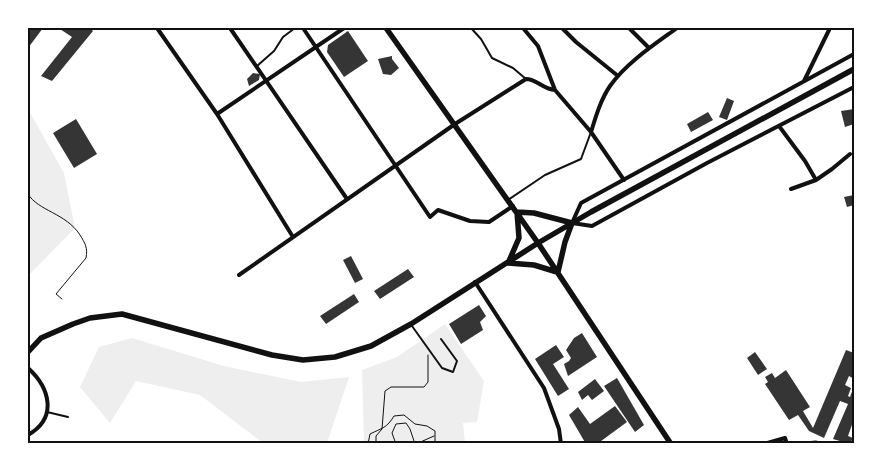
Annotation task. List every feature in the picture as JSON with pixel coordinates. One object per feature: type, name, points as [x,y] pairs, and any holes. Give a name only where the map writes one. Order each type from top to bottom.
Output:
[{"type":"main road","points":[[388,28],[538,242],[671,444]]},
{"type":"main road","points":[[28,352],[41,338],[73,324],[90,318],[122,314],[272,355],[303,360],[335,357],[371,346],[411,324],[538,242],[854,70]]},
{"type":"main road","points":[[515,209],[572,223]]},
{"type":"main road","points":[[508,262],[519,238],[515,209]]},
{"type":"main road","points":[[558,272],[565,242],[572,223]]},
{"type":"main road","points":[[508,262],[534,265],[558,272]]},
{"type":"street","points":[[157,28],[217,114],[293,237]]},
{"type":"street","points":[[230,28],[347,199]]},
{"type":"street","points":[[303,28],[430,216],[438,210],[470,221],[489,222],[515,209]]},
{"type":"street","points":[[217,114],[344,28]]},
{"type":"street","points":[[523,28],[538,46],[555,90],[591,132],[624,180]]},
{"type":"street","points":[[562,28],[576,42],[618,76]]},
{"type":"street","points":[[629,28],[649,48]]},
{"type":"street","points":[[591,132],[605,95],[618,76],[649,48],[677,28]]},
{"type":"street","points":[[804,81],[830,28]]},
{"type":"street","points":[[854,54],[580,203],[572,223],[592,226],[854,87]]},
{"type":"street","points":[[239,274],[455,124],[526,79],[534,80],[544,88],[555,90]]},
{"type":"street","points":[[779,126],[805,161],[816,180]]},
{"type":"street","points":[[792,189],[816,180],[850,154]]},
{"type":"street","points":[[475,282],[544,388],[559,429],[561,444]]},
{"type":"street","points":[[28,368],[37,376],[45,390],[48,405],[46,419],[28,435]]},
{"type":"street","points":[[764,444],[785,438],[787,444]]},
{"type":"lane","points":[[257,66],[274,51],[283,37],[295,28]]},
{"type":"lane","points":[[471,28],[492,58],[513,68],[526,79]]},
{"type":"lane","points":[[508,200],[545,175],[581,159],[591,132]]},
{"type":"lane","points":[[411,324],[442,368],[453,372],[457,362],[441,338]]},
{"type":"lane","points":[[47,412],[68,417]]},
{"type":"path","points":[[28,194],[38,204],[69,222],[86,244],[86,258],[56,294],[62,299]]},
{"type":"path","points":[[382,430],[385,391],[391,387],[424,387],[428,382],[427,347]]},
{"type":"path","points":[[376,444],[376,436],[389,424],[394,416],[404,415],[415,424],[427,426],[435,431],[435,444]]},
{"type":"path","points":[[396,444],[392,433],[396,424],[406,423],[416,444],[436,435]]},
{"type":"path","points":[[368,444],[370,434],[382,430]]},
{"type":"path","points":[[791,444],[816,441],[827,444]]},
{"type":"shaded area","points":[[28,109],[64,173],[75,228],[28,276]]},
{"type":"shaded area","points":[[445,324],[484,381],[477,422],[463,423],[465,443],[364,443],[362,370],[397,357]]},
{"type":"shaded area","points":[[132,338],[224,366],[301,382],[349,377],[327,443],[263,443],[200,395],[136,381],[110,423],[80,387],[99,347]]},
{"type":"building","points":[[29,28],[43,28],[28,48],[28,30]]},
{"type":"building","points":[[61,28],[94,28],[91,29],[93,31],[52,81],[41,76],[72,37]]},
{"type":"building","points":[[348,31],[368,61],[344,77],[327,52],[328,45]]},
{"type":"building","points":[[392,56],[392,59],[399,68],[391,75],[383,74],[378,59]]},
{"type":"building","points":[[253,73],[260,74],[259,80],[249,86],[247,79]]},
{"type":"building","points":[[727,98],[734,101],[727,120],[719,117]]},
{"type":"building","points":[[854,109],[854,124],[845,127],[841,111]]},
{"type":"building","points":[[708,112],[713,120],[691,132],[687,124]]},
{"type":"building","points":[[76,119],[97,154],[74,168],[53,133]]},
{"type":"building","points":[[854,195],[854,205],[847,207],[844,197]]},
{"type":"building","points":[[351,256],[363,279],[355,283],[343,260]]},
{"type":"building","points":[[408,269],[414,277],[380,299],[374,291]]},
{"type":"building","points":[[354,294],[359,302],[326,324],[320,316]]},
{"type":"building","points":[[479,305],[486,316],[480,322],[483,330],[461,344],[449,324]]},
{"type":"building","points":[[582,333],[597,357],[568,376],[564,364],[571,358],[566,350],[574,338]]},
{"type":"building","points":[[556,345],[564,357],[553,364],[569,389],[558,396],[535,359]]},
{"type":"building","points":[[846,350],[854,353],[854,379],[849,376],[845,385],[851,388],[848,396],[850,397],[854,386],[854,419],[848,436],[853,438],[850,444],[833,439],[848,404],[840,401],[824,438],[809,431],[798,415],[789,420],[765,384],[768,382],[765,377],[772,373],[775,378],[786,370],[810,407],[803,411],[813,428]]},
{"type":"building","points":[[755,352],[767,369],[758,375],[747,358]]},
{"type":"building","points":[[617,378],[644,425],[635,432],[604,386]]},
{"type":"building","points":[[595,379],[604,391],[592,400],[588,395],[582,400],[578,392]]},
{"type":"building","points":[[615,406],[627,422],[597,444],[586,444],[569,415],[578,407],[590,424]]}]
